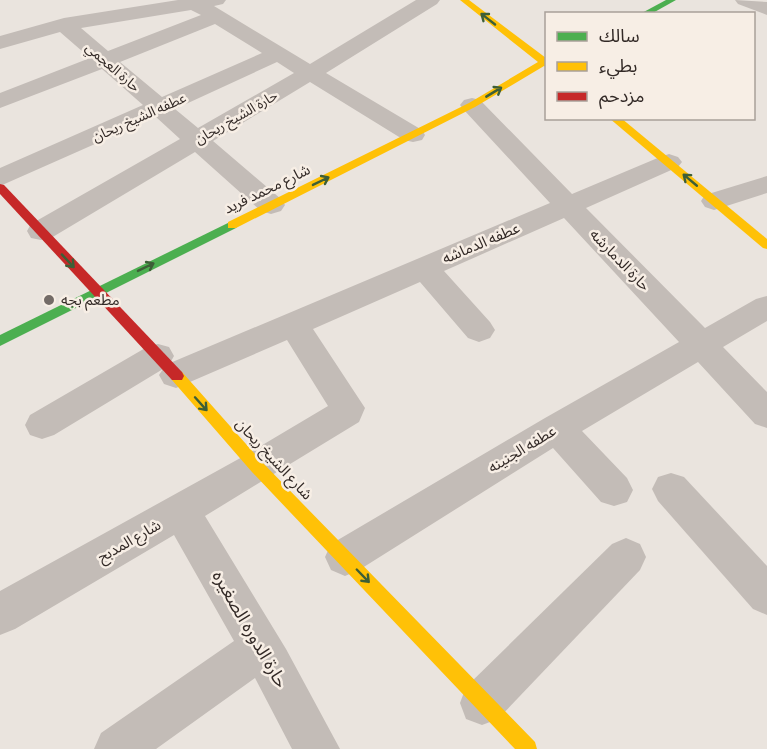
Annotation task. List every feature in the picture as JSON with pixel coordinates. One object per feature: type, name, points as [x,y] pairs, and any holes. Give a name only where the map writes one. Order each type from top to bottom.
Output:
[{"type":"street","name":"حارة الشيخ ريحان","points":[[41,231],[430,0]]},
{"type":"street","points":[[464,0],[545,62]]},
{"type":"street","points":[[648,12],[672,0]]},
{"type":"street","points":[[745,0],[767,9]]},
{"type":"street","points":[[0,43],[63,24],[190,3],[216,8],[278,54],[413,135]]},
{"type":"street","points":[[0,101],[105,60],[216,8]]},
{"type":"street","name":"حارة العجمي","points":[[63,24],[271,205]]},
{"type":"street","name":"عطفه الشيخ ريحان","points":[[0,186],[159,108],[278,54]]},
{"type":"street","name":"شارع محمد فريد","points":[[0,340],[413,135],[545,64]]},
{"type":"street","name":"حارة الدمارشه","points":[[472,105],[767,414]]},
{"type":"street","points":[[616,120],[767,245]]},
{"type":"street","name":"عطفه الدماشه","points":[[42,425],[167,366],[294,325],[669,162]]},
{"type":"street","points":[[714,201],[767,184]]},
{"type":"street","name":"شارع الشيخ ريحان","points":[[0,186],[257,467],[482,703],[515,745]]},
{"type":"street","points":[[425,268],[479,330]]},
{"type":"street","name":"عطفه الجنينه","points":[[345,557],[557,428],[767,307]]},
{"type":"street","points":[[257,467],[348,410],[294,325]]},
{"type":"street","points":[[557,428],[614,490]]},
{"type":"street","name":"شارع المدبح","points":[[0,614],[257,467]]},
{"type":"street","points":[[671,489],[767,595]]},
{"type":"street","name":"حارة الدوره الصغيره","points":[[181,511],[318,749]]},
{"type":"street","points":[[482,703],[626,557]]},
{"type":"street","points":[[117,749],[261,648]]},
{"type":"traffic: fast","points":[[648,12],[672,0]]},
{"type":"traffic: fast","points":[[0,341],[232,225]]},
{"type":"traffic: slow","points":[[464,0],[545,63]]},
{"type":"traffic: slow","points":[[232,225],[472,105],[545,62]]},
{"type":"traffic: slow","points":[[616,120],[767,245]]},
{"type":"traffic: slow","points":[[177,376],[257,467],[528,749]]},
{"type":"traffic: jam","points":[[0,187],[177,376]]},
{"type":"place","name":"مطعم بجه","points":[[49,300]]}]
